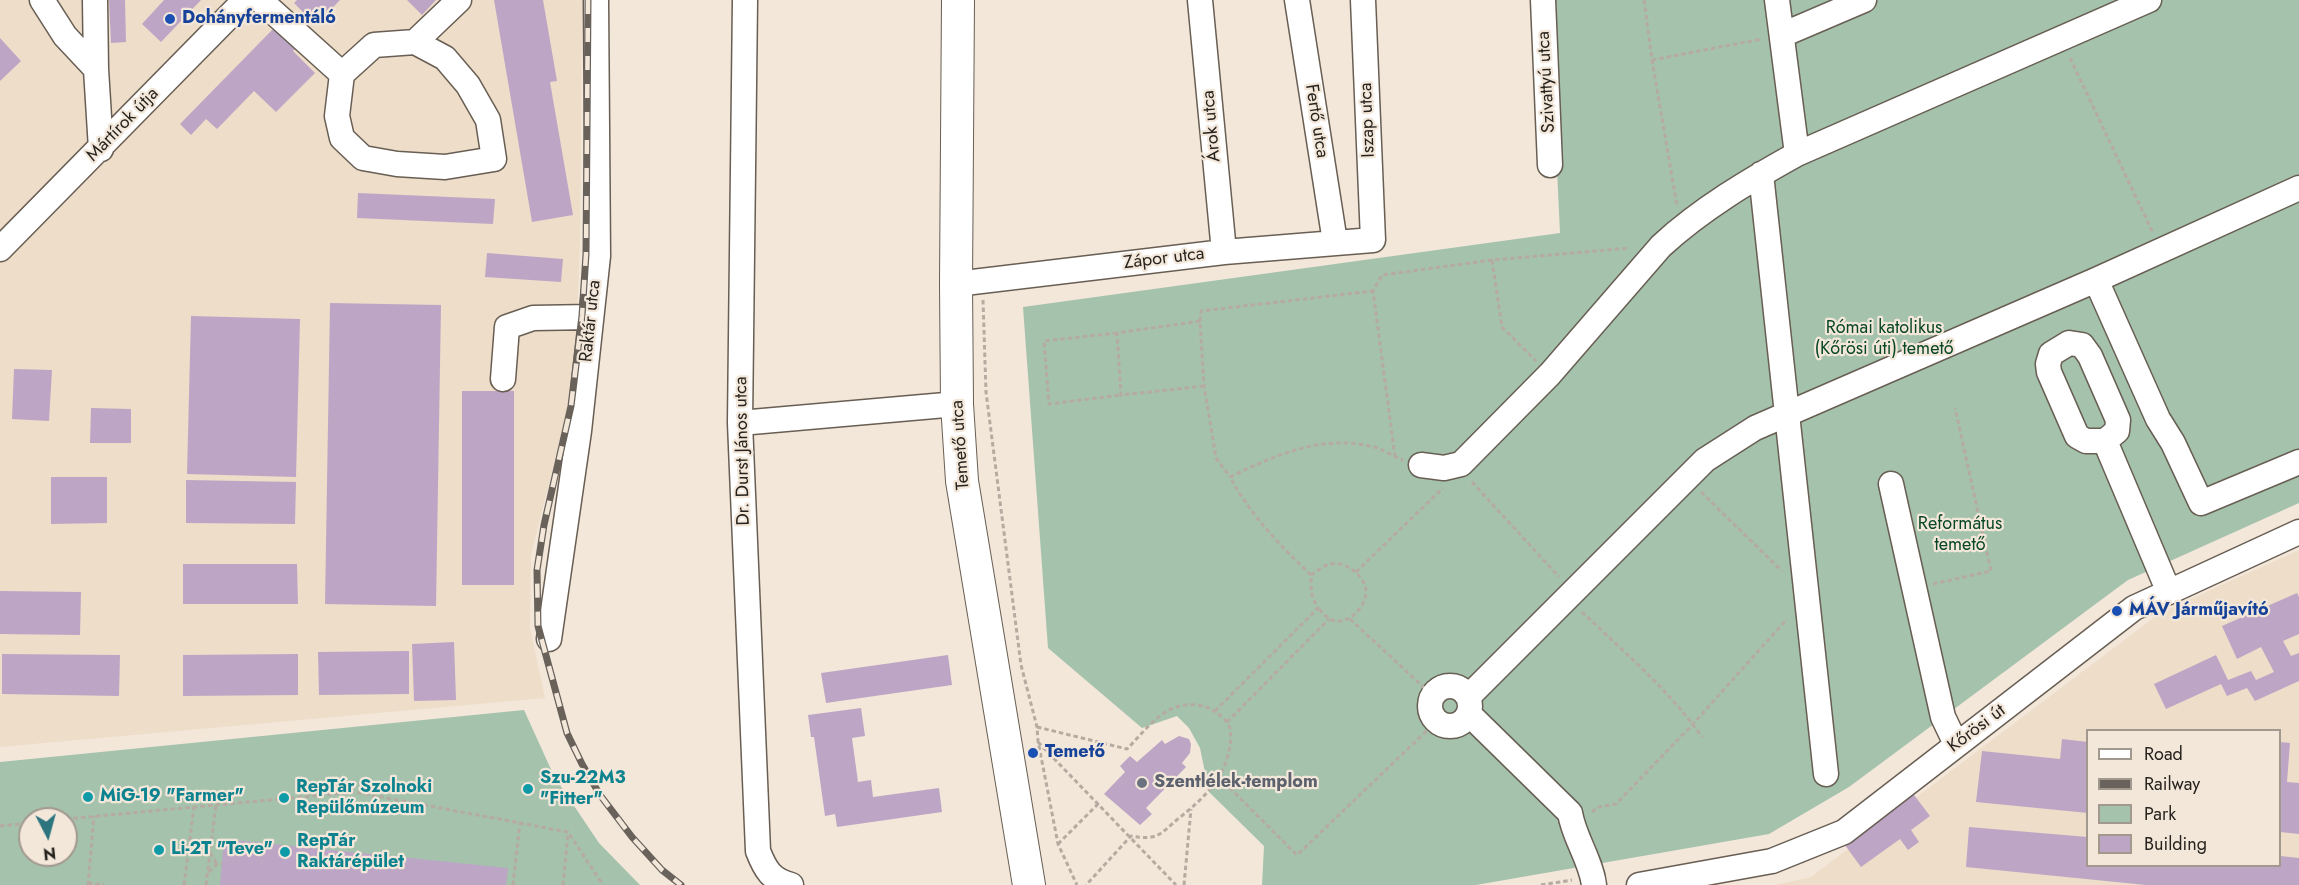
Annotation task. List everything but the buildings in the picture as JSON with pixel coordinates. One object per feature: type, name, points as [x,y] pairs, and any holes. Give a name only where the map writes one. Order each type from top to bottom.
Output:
[{"type":"main road","name":"Temető utca","points":[[958,0],[969,282],[957,404],[962,481],[1029,885]]},
{"type":"street","points":[[42,0],[65,36],[96,69]]},
{"type":"street","points":[[95,0],[101,149]]},
{"type":"street","name":"Mártírok útja","points":[[0,249],[101,149],[245,0]]},
{"type":"street","points":[[260,0],[342,74]]},
{"type":"street","points":[[415,42],[459,0]]},
{"type":"street","name":"Raktár utca","points":[[549,639],[579,431],[598,255],[596,0]]},
{"type":"street","name":"Dr. Durst János utca","points":[[745,0],[740,423],[758,850],[765,869],[779,882],[791,885]]},
{"type":"street","name":"Árok utca","points":[[1200,0],[1224,252]]},
{"type":"street","name":"Fertő utca","points":[[1297,0],[1335,242]]},
{"type":"street","name":"Iszap utca","points":[[1363,0],[1373,240]]},
{"type":"street","name":"Szivattyú utca","points":[[1543,0],[1550,165]]},
{"type":"street","points":[[1778,0],[1797,154]]},
{"type":"street","points":[[1782,35],[1864,0]]},
{"type":"street","points":[[1421,465],[1444,468],[1461,464],[1550,374],[1661,246],[1681,228],[1761,174],[1797,154],[2149,0]]},
{"type":"street","points":[[415,42],[445,58],[468,85],[488,120],[494,159],[445,167],[397,164],[363,158],[342,138],[337,116],[342,74],[374,45],[415,42]]},
{"type":"street","points":[[1761,174],[1826,774]]},
{"type":"street","points":[[1594,881],[1574,830],[1570,813],[1468,705],[1460,688],[1448,686],[1433,696],[1430,706],[1437,721],[1442,724],[1455,725],[1465,719],[1468,705],[1570,595],[1705,460],[1755,428],[2096,280],[2299,188]]},
{"type":"street","name":"Zápor utca","points":[[969,282],[1224,252],[1373,240]]},
{"type":"street","points":[[2096,280],[2158,419],[2201,503],[2299,462]]},
{"type":"street","points":[[503,379],[507,327],[533,318],[591,316]]},
{"type":"street","points":[[740,423],[957,404]]},
{"type":"street","points":[[2105,441],[2169,590]]},
{"type":"street","points":[[1891,484],[1943,717],[1956,744]]},
{"type":"street","name":"Kőrösi út","points":[[1639,885],[1772,861],[1844,832],[2134,608],[2299,532]]},
{"type":"path","points":[[1644,0],[1681,228]]},
{"type":"path","points":[[1652,60],[1782,35]]},
{"type":"path","points":[[2061,40],[2161,250]]},
{"type":"path","points":[[1395,457],[1373,291],[1382,275],[1492,260],[1661,246]]},
{"type":"path","points":[[1492,260],[1502,327],[1550,374]]},
{"type":"path","points":[[969,282],[986,392],[1021,665],[1037,727],[1058,844],[1077,885]]},
{"type":"path","points":[[1311,575],[1287,552],[1242,500],[1230,477],[1216,458],[1204,386],[1201,312],[1373,291]]},
{"type":"path","points":[[1200,321],[1044,342],[1048,404],[1204,386]]},
{"type":"path","points":[[1117,333],[1121,394]]},
{"type":"path","points":[[1915,588],[1991,571],[1955,408]]},
{"type":"path","points":[[1230,477],[1273,456],[1309,446],[1335,442],[1379,449],[1421,465]]},
{"type":"path","points":[[1470,454],[1461,470],[1570,595],[1687,715],[1702,737]]},
{"type":"path","points":[[1574,830],[1598,807],[1616,804],[1693,724],[1808,596],[1687,479]]},
{"type":"path","points":[[1356,572],[1445,486]]},
{"type":"path","points":[[1328,564],[1341,564],[1356,572],[1366,586],[1365,598],[1359,609],[1350,619],[1335,622],[1329,619],[1311,597],[1309,588],[1311,575],[1328,564]]},
{"type":"path","points":[[1215,711],[1318,608]]},
{"type":"path","points":[[1227,722],[1329,619]]},
{"type":"path","points":[[1350,619],[1433,696]]},
{"type":"path","points":[[1037,727],[1127,749],[1164,713],[1177,707],[1206,706],[1227,722],[1230,738],[1219,777],[1191,808],[1158,837],[1148,839],[1131,837]]},
{"type":"path","points":[[1219,777],[1297,855],[1437,721]]},
{"type":"path","points":[[1038,741],[1176,885]]},
{"type":"path","points":[[78,818],[355,792],[568,832],[603,885]]},
{"type":"path","points":[[1058,844],[1099,803]]},
{"type":"path","points":[[206,885],[216,804]]},
{"type":"path","points":[[184,885],[194,806]]},
{"type":"path","points":[[1184,885],[1191,808]]},
{"type":"path","points":[[94,816],[88,884],[104,885]]},
{"type":"path","points":[[513,885],[520,822]]},
{"type":"path","points":[[0,826],[18,824]]},
{"type":"path","points":[[563,885],[568,832]]},
{"type":"path","points":[[1086,885],[1131,837]]},
{"type":"path","points":[[210,853],[217,864]]},
{"type":"path","points":[[208,873],[217,864],[222,864]]},
{"type":"path","points":[[1542,885],[1594,881]]},
{"type":"shaded area","points":[[0,0],[582,0],[580,245],[574,384],[531,555],[530,628],[545,698],[0,747]]},
{"type":"shaded area","name":"MÁV Járműjavító","points":[[2299,550],[2299,885],[1775,885],[1811,877],[2160,613]]},
{"type":"green space","name":"Római katolikus (Kőrösi úti) temető","points":[[1549,0],[2299,0],[2299,503],[2128,580],[1849,787],[1769,834],[1476,885],[1262,885],[1264,846],[1209,792],[1200,748],[1189,728],[1177,716],[1142,728],[1048,648],[1023,307],[1560,233]]},
{"type":"green space","name":"RepTár Szolnoki Repülőmúzeum","points":[[524,710],[554,776],[599,843],[640,885],[0,885],[0,762]]},
{"type":"railway","points":[[588,0],[586,254],[582,316],[571,406],[544,525],[537,570],[538,626],[567,733],[582,764],[600,795],[632,837],[662,870],[681,885]]},
{"type":"place","name":"Dohányfermentáló","points":[[170,19]]},
{"type":"place","name":"MÁV Járműjavító","points":[[2117,611]]},
{"type":"place","name":"Temető","points":[[1033,753]]},
{"type":"place","name":"Szentlélek-templom","points":[[1142,783]]},
{"type":"place","name":"Szu-22M3 \"Fitter\"","points":[[528,789]]},
{"type":"place","name":"MiG-19 \"Farmer\"","points":[[88,797]]},
{"type":"place","name":"RepTár Szolnoki Repülőmúzeum","points":[[284,798]]},
{"type":"place","name":"Li-2T \"Teve\"","points":[[159,850]]},
{"type":"place","name":"RepTár Raktárépület","points":[[285,852]]},
{"type":"park label","name":"Református temető","points":[[1960,535]]}]
